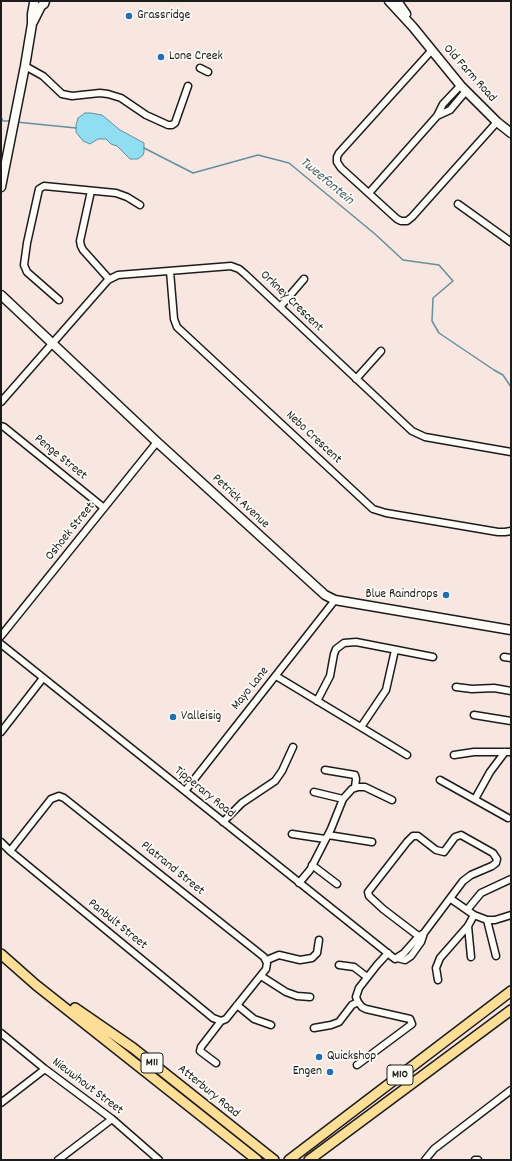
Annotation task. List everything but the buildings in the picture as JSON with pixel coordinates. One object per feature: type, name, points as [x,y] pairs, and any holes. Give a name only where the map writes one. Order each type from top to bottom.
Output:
[{"type":"main road","name":"Atterbury Road","points":[[1,954],[36,985],[257,1160]]},
{"type":"main road","name":"Atterbury Road","points":[[27,976],[39,982],[133,1048],[274,1160]]},
{"type":"main road","name":"M10","points":[[289,1160],[511,990]]},
{"type":"main road","name":"M10","points":[[311,1159],[511,1010]]},
{"type":"street","name":"Old Farm Road","points":[[389,1],[413,27]]},
{"type":"street","name":"Old Farm Road","points":[[397,1],[413,27],[463,88],[497,122],[511,133]]},
{"type":"street","points":[[1,187],[3,170],[25,66],[32,24],[32,14],[36,2]]},
{"type":"street","points":[[432,50],[343,149],[337,157],[337,162],[340,168],[369,192],[397,219],[407,221],[497,122]]},
{"type":"street","points":[[25,66],[43,76],[58,91],[67,96],[100,93],[108,94],[120,98],[138,111],[163,124],[172,125],[176,121],[188,86]]},
{"type":"street","points":[[200,68],[208,72]]},
{"type":"street","points":[[369,192],[437,116],[443,104],[463,88]]},
{"type":"street","points":[[59,300],[29,273],[24,265],[38,192],[41,187],[44,186],[121,195],[140,205]]},
{"type":"street","points":[[1,402],[110,279],[83,250],[80,244],[92,191]]},
{"type":"street","points":[[458,204],[511,242]]},
{"type":"street","name":"Orkney Crescent","points":[[110,279],[118,275],[234,266],[245,274],[416,434],[425,437],[511,452]]},
{"type":"street","name":"Nebo Crescent","points":[[170,271],[176,327],[373,509],[386,513],[498,532],[511,531]]},
{"type":"street","points":[[280,307],[304,279]]},
{"type":"street","name":"Petrick Avenue","points":[[1,296],[157,442],[311,584],[325,595],[335,600],[511,630]]},
{"type":"street","points":[[356,379],[381,351]]},
{"type":"street","name":"Penge Street","points":[[1,426],[104,508]]},
{"type":"street","name":"Oshoek Street","points":[[1,636],[157,442]]},
{"type":"street","name":"Mayo Lane","points":[[184,791],[335,600]]},
{"type":"street","points":[[317,701],[330,676],[334,654],[340,645],[349,642],[356,642],[433,657]]},
{"type":"street","name":"Tipperary Road","points":[[1,644],[388,953],[396,958],[404,953],[422,936]]},
{"type":"street","points":[[361,727],[386,690],[395,650]]},
{"type":"street","points":[[504,657],[511,658]]},
{"type":"street","points":[[276,676],[408,755]]},
{"type":"street","points":[[1,732],[43,678]]},
{"type":"street","points":[[456,687],[472,689],[494,688],[511,691]]},
{"type":"street","points":[[474,715],[511,721]]},
{"type":"street","points":[[223,822],[242,803],[275,781],[293,746]]},
{"type":"street","points":[[454,755],[474,752],[508,752]]},
{"type":"street","points":[[475,799],[490,772],[508,752]]},
{"type":"street","points":[[325,770],[355,775],[355,787]]},
{"type":"street","points":[[440,780],[508,818]]},
{"type":"street","points":[[299,883],[312,865],[343,799],[349,791],[355,787],[365,788],[392,800]]},
{"type":"street","points":[[314,792],[343,799]]},
{"type":"street","name":"Platrand Street","points":[[10,851],[51,800],[59,796],[64,798],[240,937],[266,960]]},
{"type":"street","points":[[292,834],[372,842]]},
{"type":"street","points":[[461,835],[490,850],[496,856],[496,861],[492,866],[471,875],[463,881],[451,899],[422,936],[383,909],[369,896],[368,892],[410,839],[418,836],[436,850],[442,852],[446,850],[456,836],[461,835]]},
{"type":"street","name":"Panbult Street","points":[[1,842],[213,1018],[222,1021]]},
{"type":"street","points":[[312,865],[336,884]]},
{"type":"street","points":[[467,910],[481,893],[511,879]]},
{"type":"street","points":[[451,899],[474,915],[487,920],[495,920],[511,915]]},
{"type":"street","points":[[438,980],[436,968],[440,958],[468,926],[474,915]]},
{"type":"street","points":[[487,920],[496,956]]},
{"type":"street","points":[[468,926],[471,957]]},
{"type":"street","points":[[216,1063],[200,1051],[200,1049],[261,976],[266,969],[266,960],[279,956],[300,960],[312,958],[317,953],[319,940]]},
{"type":"street","points":[[357,1065],[411,1026],[412,1022],[410,1019],[366,1009],[358,1002],[357,993],[367,977],[388,953]]},
{"type":"street","points":[[339,965],[354,967],[367,977]]},
{"type":"street","points":[[261,976],[286,992],[297,996],[310,997]]},
{"type":"street","points":[[314,1028],[339,1022],[350,1008],[358,1002]]},
{"type":"street","points":[[237,1005],[254,1019],[271,1025]]},
{"type":"street","name":"Nieuwhout Street","points":[[1,1033],[45,1069],[112,1119],[159,1160]]},
{"type":"street","points":[[1,1103],[45,1069]]},
{"type":"street","points":[[425,1160],[434,1149],[511,1090]]},
{"type":"street","points":[[58,1160],[112,1119]]},
{"type":"water","points":[[85,113],[102,115],[120,130],[144,143],[143,155],[138,159],[130,159],[117,146],[111,144],[106,139],[98,139],[90,144],[83,141],[76,132],[76,125],[78,118]]},
{"type":"waterway","name":"Tweefontein","points":[[1,117],[3,121],[11,121]]},
{"type":"waterway","name":"Tweefontein","points":[[16,122],[76,128]]},
{"type":"waterway","name":"Tweefontein","points":[[144,148],[193,173],[258,155],[289,163],[375,234],[403,260],[439,265],[453,281],[433,298],[432,321],[439,333],[503,375],[511,387]]},
{"type":"place","name":"Grassridge","points":[[129,16]]},
{"type":"place","name":"Lone Creek","points":[[161,57]]},
{"type":"place","name":"Blue Raindrops","points":[[446,595]]},
{"type":"place","name":"Valleisig","points":[[173,717]]},
{"type":"place","name":"Quickshop","points":[[319,1057]]},
{"type":"place","name":"Engen","points":[[330,1072]]}]
